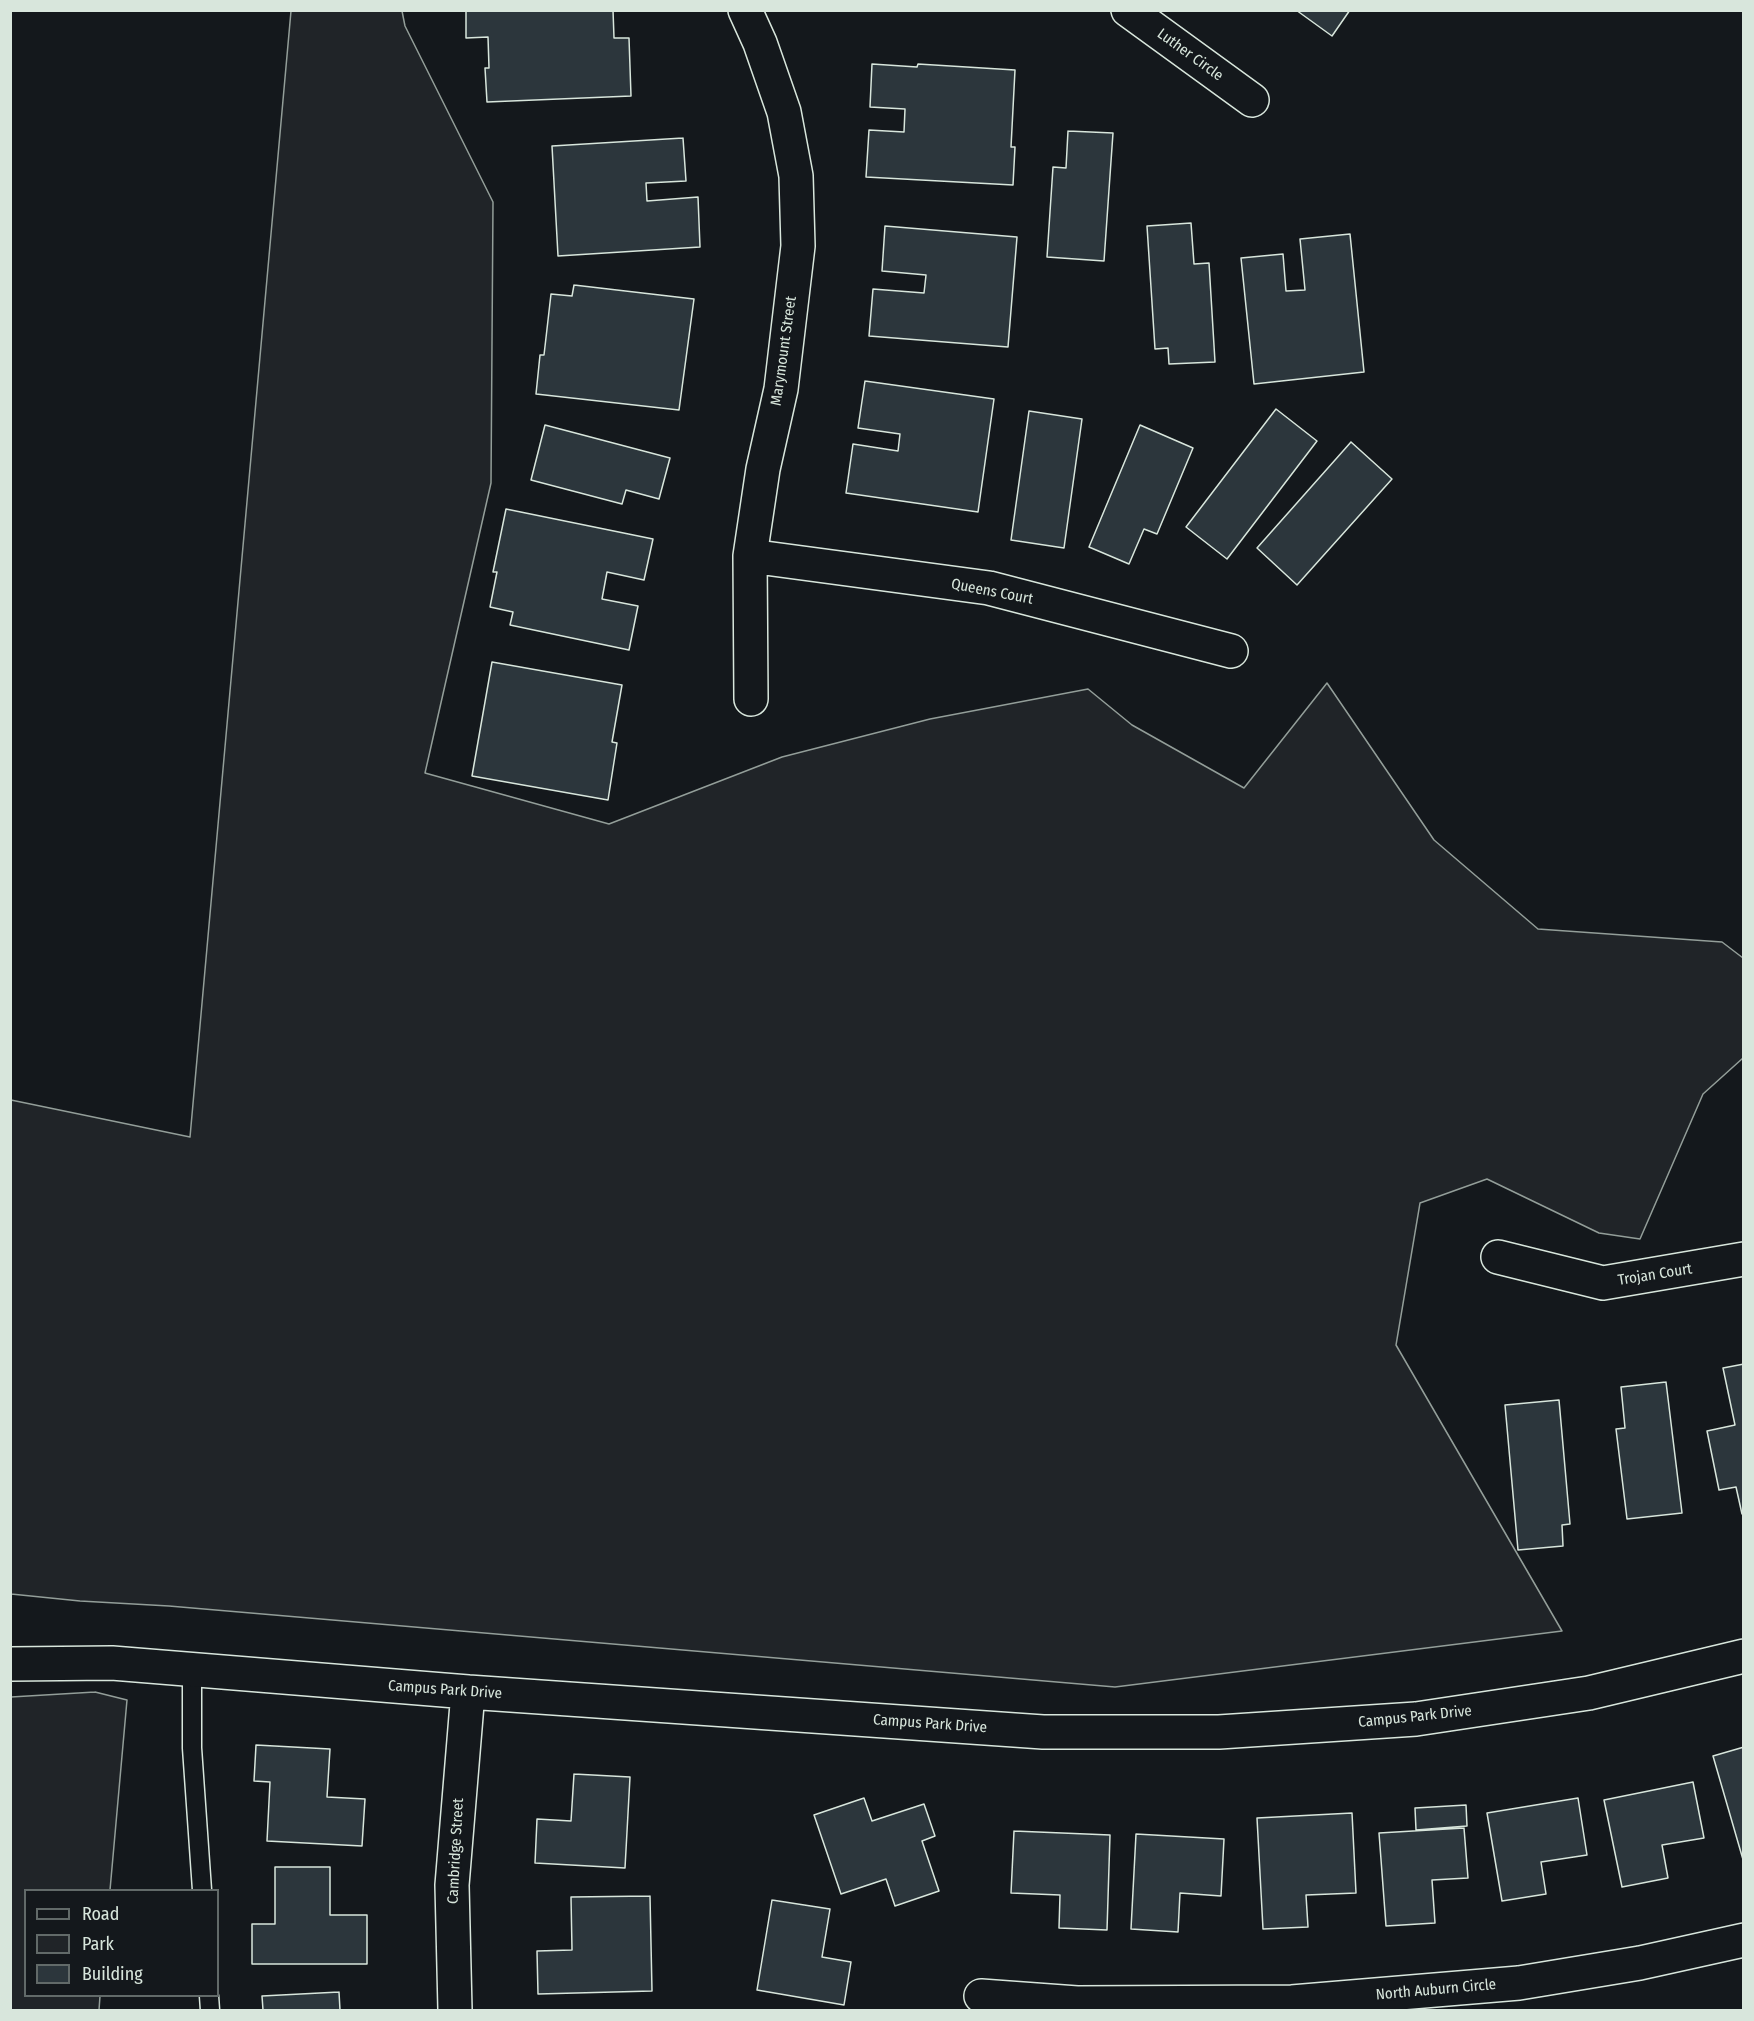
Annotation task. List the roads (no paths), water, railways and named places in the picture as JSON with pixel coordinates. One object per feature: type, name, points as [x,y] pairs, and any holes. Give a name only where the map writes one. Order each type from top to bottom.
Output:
[{"type":"street","name":"Marymount Street","points":[[745,10],[760,43],[784,112],[796,176],[798,246],[781,389],[763,469],[750,556],[751,699]]},
{"type":"street","name":"Luther Circle","points":[[1128,10],[1252,100]]},
{"type":"street","name":"Queens Court","points":[[750,556],[988,588],[1231,651]]},
{"type":"street","name":"Trojan Court","points":[[1498,1257],[1603,1284],[1743,1259]]},
{"type":"street","name":"Campus Park Drive","points":[[10,1664],[112,1663],[468,1692],[1043,1732],[1219,1732],[1416,1719],[1589,1693],[1743,1656]]},
{"type":"street","name":"Cambridge Street","points":[[455,2010],[452,1885],[468,1692]]},
{"type":"street","name":"North Auburn Circle","points":[[981,1996],[1077,2003],[1292,2002],[1519,1983],[1640,1963],[1743,1940]]},
{"type":"lane","points":[[192,1670],[192,1748],[202,1889]]}]
